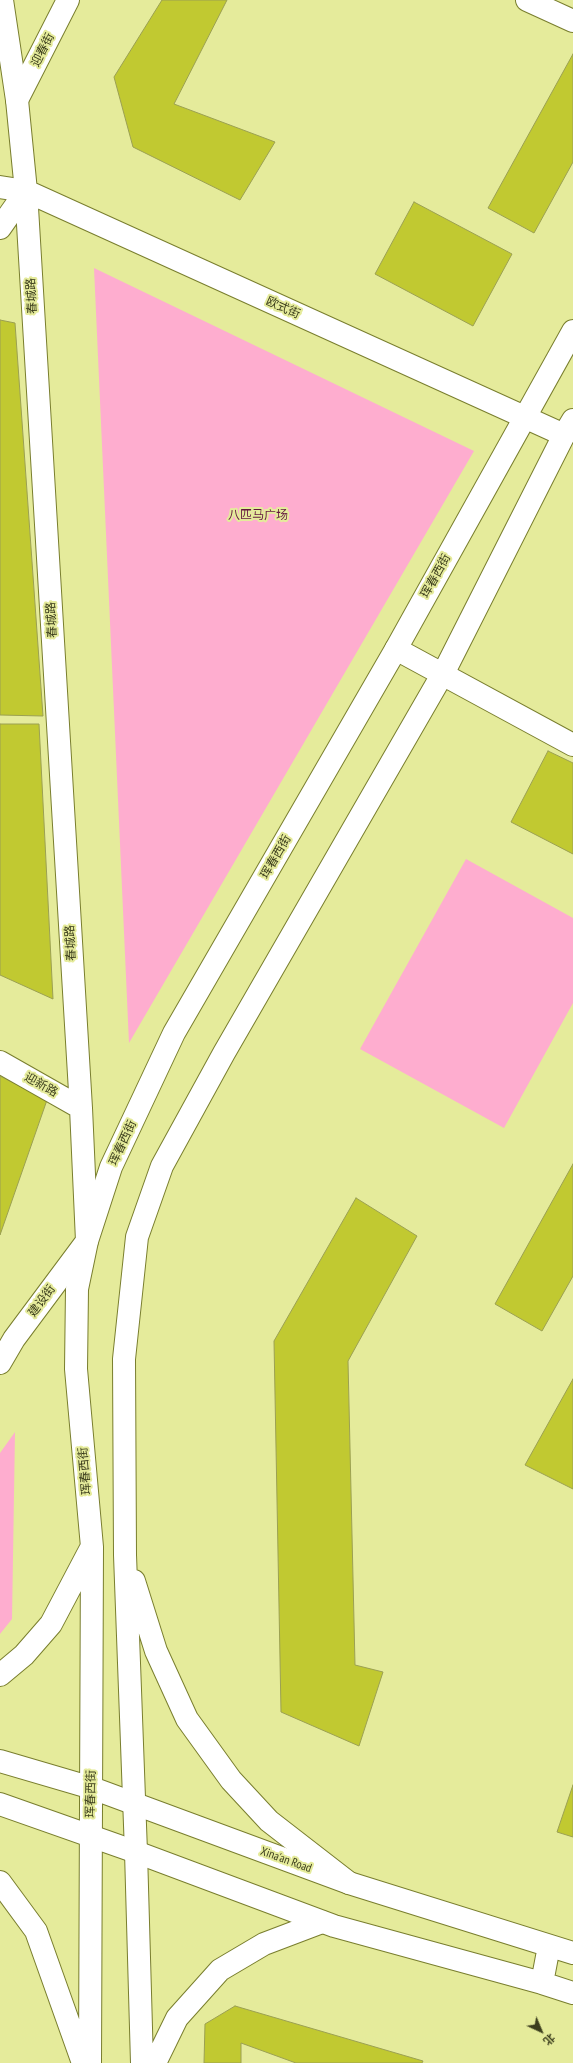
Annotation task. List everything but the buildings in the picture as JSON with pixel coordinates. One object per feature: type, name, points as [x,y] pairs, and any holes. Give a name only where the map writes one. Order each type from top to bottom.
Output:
[{"type":"main road","name":"春城路","points":[[2,0],[17,100],[26,191],[81,1108],[87,1241]]},
{"type":"main road","name":"迎春街","points":[[17,100],[68,0]]},
{"type":"main road","points":[[527,0],[573,20]]},
{"type":"main road","name":"欧式街","points":[[0,187],[26,191],[524,417],[568,427]]},
{"type":"main road","points":[[0,228],[26,191]]},
{"type":"main road","name":"珲春西街","points":[[90,2063],[92,1547],[76,1369],[77,1290],[87,1241],[111,1167],[174,1033],[396,648],[573,331]]},
{"type":"main road","points":[[142,2063],[125,1555],[124,1359],[137,1237],[162,1166],[224,1053],[442,674],[568,427]]},
{"type":"main road","points":[[396,648],[573,745]]},
{"type":"main road","name":"迎新路","points":[[0,1062],[81,1108]]},
{"type":"main road","name":"建设街","points":[[0,1363],[14,1339],[87,1241]]},
{"type":"main road","points":[[0,1675],[24,1655],[50,1624],[92,1547]]},
{"type":"main road","points":[[125,1555],[156,1651],[187,1719],[231,1780],[269,1821],[349,1884]]},
{"type":"main road","name":"Xina'an Road","points":[[0,1761],[92,1788],[349,1884],[573,1953]]},
{"type":"main road","points":[[0,1804],[136,1852],[322,1922],[573,1993]]},
{"type":"main road","points":[[0,1882],[36,1931],[84,2063]]},
{"type":"main road","points":[[154,2063],[177,2018],[220,1970],[264,1944],[322,1922]]},
{"type":"main road","points":[[542,1983],[549,1946]]},
{"type":"green space","name":"八匹马广场","points":[[94,268],[474,451],[129,1043]]},
{"type":"green space","points":[[466,859],[573,918],[573,1003],[504,1128],[360,1049]]},
{"type":"green space","points":[[15,1432],[12,1619],[0,1634],[0,1453]]}]
